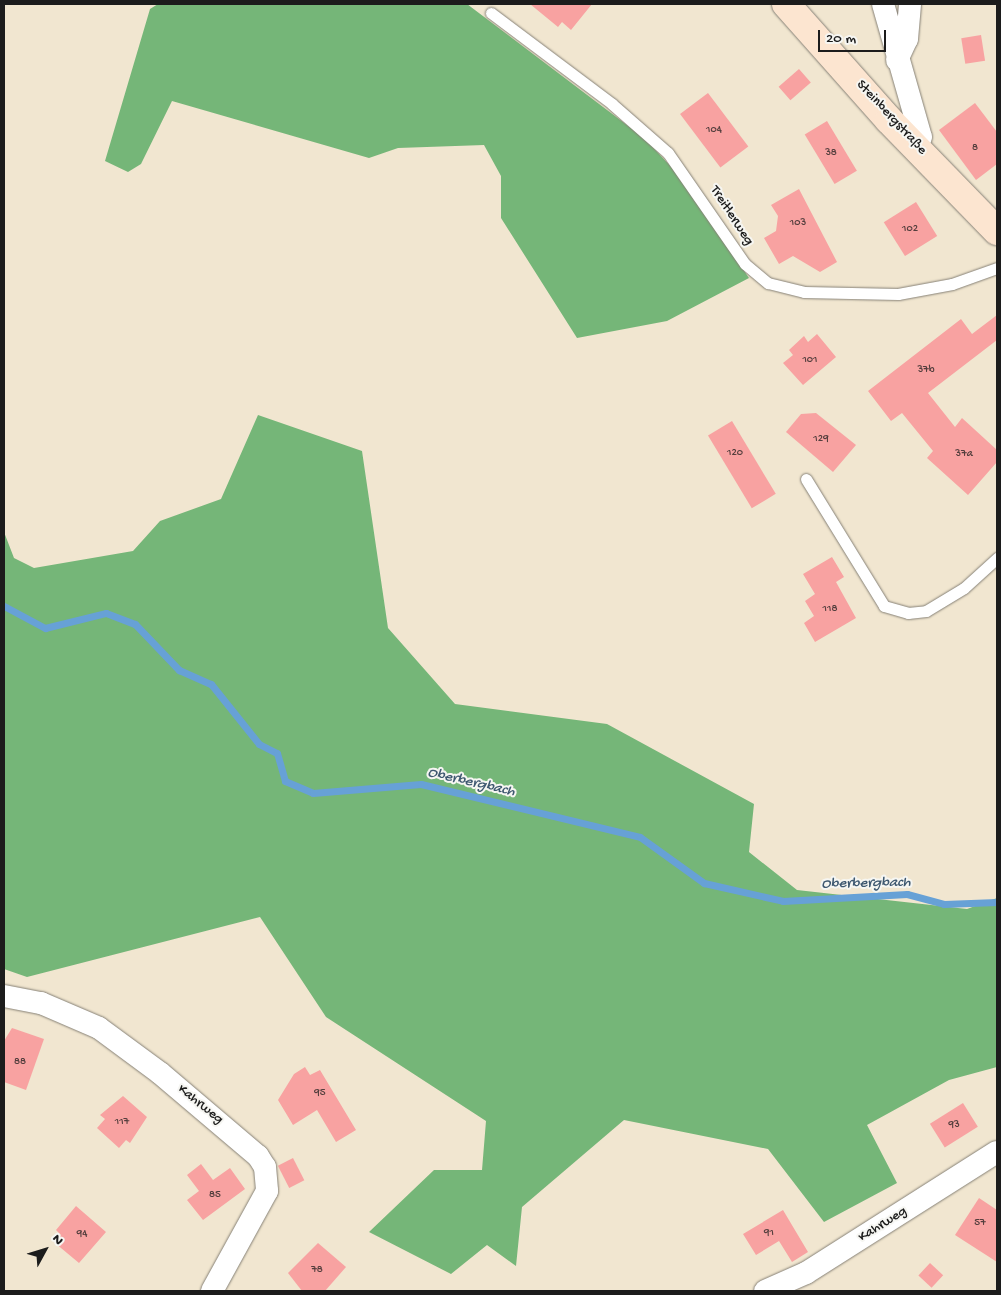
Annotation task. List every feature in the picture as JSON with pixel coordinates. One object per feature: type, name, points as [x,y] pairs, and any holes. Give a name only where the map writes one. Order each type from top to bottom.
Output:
[{"type":"main road","name":"Steinbergstraße","points":[[786,4],[997,231]]},
{"type":"street","points":[[883,4],[921,137],[917,147]]},
{"type":"street","points":[[898,60],[907,39],[910,4]]},
{"type":"street","name":"Kahrweg","points":[[4,996],[41,1003],[99,1028],[160,1072],[258,1156],[265,1167],[267,1191],[212,1291]]},
{"type":"street","name":"Kahrweg","points":[[765,1291],[806,1273],[997,1152]]},
{"type":"lane","name":"Treitlerweg","points":[[491,13],[654,140],[695,186],[745,264],[768,283],[804,292],[898,294],[952,284],[997,268]]},
{"type":"lane","points":[[806,479],[884,606],[908,614],[926,611],[951,598],[997,558]]},
{"type":"green space","points":[[158,4],[467,4],[644,138],[677,173],[749,278],[667,321],[577,338],[501,218],[501,176],[484,145],[398,148],[369,158],[172,101],[141,164],[128,172],[105,161],[150,9]]},
{"type":"green space","points":[[258,415],[362,451],[388,628],[455,704],[607,724],[754,804],[749,852],[797,890],[967,909],[997,898],[997,1067],[949,1080],[867,1125],[897,1183],[824,1222],[768,1149],[624,1120],[522,1207],[516,1266],[487,1245],[451,1274],[369,1232],[434,1170],[482,1170],[486,1121],[326,1017],[260,917],[27,977],[4,969],[4,532],[14,558],[34,568],[133,551],[160,521],[221,499]]},
{"type":"building","points":[[530,4],[592,4],[571,30],[562,22],[558,27]]},
{"type":"building","points":[[981,35],[985,61],[965,64],[961,38]]},
{"type":"building","points":[[799,69],[811,83],[790,100],[779,87]]},
{"type":"building","points":[[708,93],[748,147],[720,168],[680,114]]},
{"type":"building","points":[[975,103],[997,132],[997,164],[976,180],[939,130]]},
{"type":"building","points":[[827,121],[857,171],[835,184],[805,134]]},
{"type":"building","points":[[799,189],[837,262],[820,272],[793,256],[779,264],[764,238],[776,231],[778,216],[771,205]]},
{"type":"building","points":[[916,202],[937,236],[905,256],[884,222]]},
{"type":"building","points":[[997,315],[997,340],[928,393],[955,427],[962,418],[997,450],[997,462],[968,495],[927,458],[933,451],[902,413],[891,421],[868,391],[961,319],[972,334]]},
{"type":"building","points":[[817,334],[836,357],[803,385],[783,363],[793,355],[789,350],[804,336],[808,342]]},
{"type":"building","points":[[816,413],[856,445],[833,472],[786,432],[801,414]]},
{"type":"building","points":[[732,421],[776,494],[752,508],[708,435]]},
{"type":"building","points":[[832,557],[844,577],[836,582],[856,618],[815,642],[804,623],[814,616],[805,601],[815,594],[803,574]]},
{"type":"building","points":[[12,1028],[44,1039],[26,1090],[4,1082],[4,1041]]},
{"type":"building","points":[[305,1067],[310,1075],[320,1070],[356,1130],[336,1142],[317,1110],[293,1125],[278,1100],[294,1074]]},
{"type":"building","points":[[123,1096],[147,1117],[130,1143],[126,1140],[119,1148],[97,1128],[105,1119],[100,1115]]},
{"type":"building","points":[[963,1103],[978,1127],[945,1147],[930,1124]]},
{"type":"building","points":[[293,1158],[304,1180],[289,1188],[278,1166]]},
{"type":"building","points":[[201,1164],[213,1180],[230,1168],[245,1189],[203,1220],[187,1200],[199,1191],[187,1175]]},
{"type":"building","points":[[979,1198],[997,1210],[997,1262],[955,1235]]},
{"type":"building","points":[[76,1206],[106,1232],[79,1263],[55,1243],[61,1235],[56,1230]]},
{"type":"building","points":[[783,1210],[808,1252],[792,1262],[779,1241],[756,1255],[743,1234]]},
{"type":"building","points":[[318,1243],[346,1267],[325,1291],[302,1291],[288,1273]]},
{"type":"building","points":[[930,1263],[943,1275],[932,1288],[918,1275]]},
{"type":"waterway","name":"Oberbergbach","points":[[4,606],[45,628],[106,613],[135,624],[179,670],[211,684],[259,744],[277,753],[285,781],[313,793],[421,784],[640,837],[704,883],[783,901],[907,894],[944,904],[997,902]]}]
